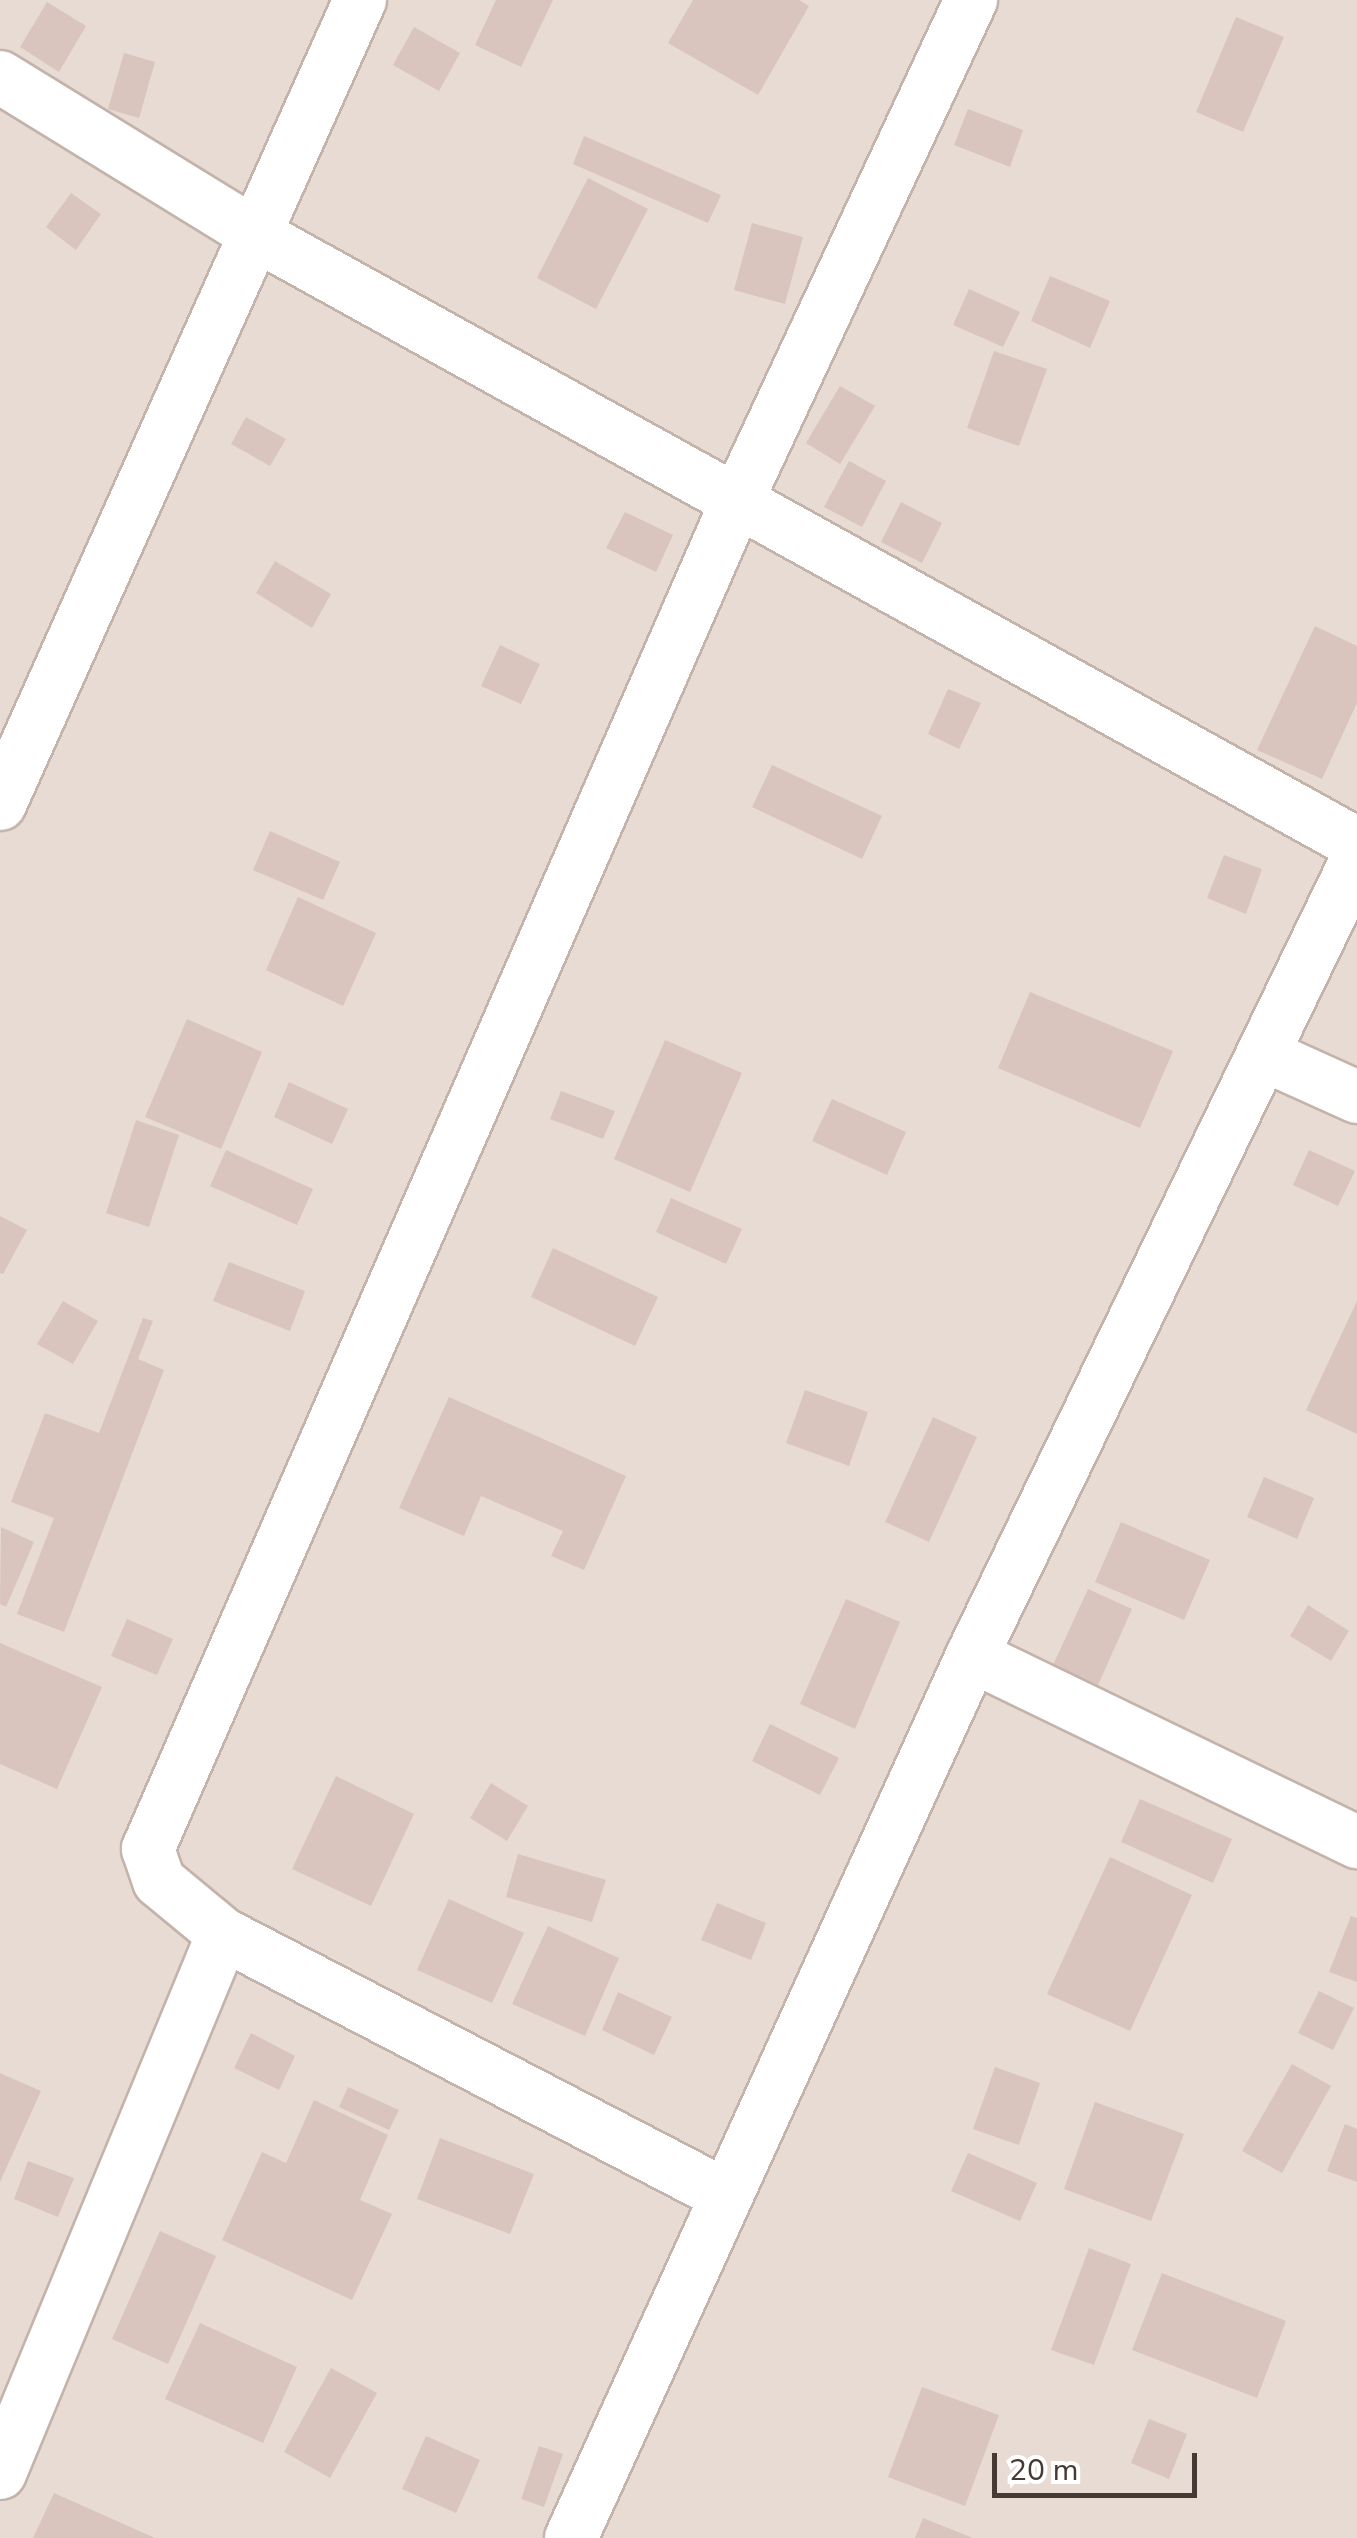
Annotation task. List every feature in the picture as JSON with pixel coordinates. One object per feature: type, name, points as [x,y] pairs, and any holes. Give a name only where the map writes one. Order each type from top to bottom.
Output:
[{"type":"street","points":[[0,804],[258,236],[360,0]]},
{"type":"street","points":[[725,2195],[223,1934],[159,1880],[148,1849],[160,1806],[737,501],[971,0]]},
{"type":"street","points":[[0,77],[258,236],[1357,844]]},
{"type":"street","points":[[571,2538],[972,1656],[1357,859]]},
{"type":"street","points":[[1264,1054],[1357,1097]]},
{"type":"street","points":[[972,1656],[1357,1842]]},
{"type":"street","points":[[0,2473],[223,1934]]},
{"type":"shaded area","points":[[0,0],[1357,0],[1357,2538],[0,2538]]},
{"type":"building","points":[[496,0],[553,0],[521,67],[475,45]]},
{"type":"building","points":[[693,0],[799,0],[809,6],[758,95],[668,43]]},
{"type":"building","points":[[47,2],[86,26],[59,72],[20,47]]},
{"type":"building","points":[[1236,17],[1284,37],[1243,132],[1196,112]]},
{"type":"building","points":[[414,27],[460,53],[439,91],[393,65]]},
{"type":"building","points":[[124,53],[155,62],[139,118],[108,109]]},
{"type":"building","points":[[968,109],[1023,130],[1010,167],[954,145]]},
{"type":"building","points":[[584,136],[721,195],[708,223],[573,164]]},
{"type":"building","points":[[588,178],[648,209],[596,309],[537,278]]},
{"type":"building","points":[[71,193],[101,214],[76,250],[46,227]]},
{"type":"building","points":[[752,223],[803,237],[785,304],[734,290]]},
{"type":"building","points":[[1050,276],[1110,301],[1090,348],[1031,321]]},
{"type":"building","points":[[969,289],[1020,312],[1003,347],[953,325]]},
{"type":"building","points":[[994,351],[1047,369],[1019,446],[967,428]]},
{"type":"building","points":[[840,386],[875,406],[840,464],[806,443]]},
{"type":"building","points":[[246,417],[286,439],[270,466],[231,444]]},
{"type":"building","points":[[849,461],[886,481],[862,527],[824,507]]},
{"type":"building","points":[[901,502],[942,523],[922,563],[881,542]]},
{"type":"building","points":[[625,512],[673,535],[656,572],[606,548]]},
{"type":"building","points":[[275,561],[331,594],[312,628],[256,593]]},
{"type":"building","points":[[1315,626],[1357,646],[1357,703],[1322,779],[1257,750]]},
{"type":"building","points":[[500,645],[540,664],[521,704],[481,686]]},
{"type":"building","points":[[948,689],[981,703],[959,749],[928,734]]},
{"type":"building","points":[[772,765],[882,816],[862,859],[752,807]]},
{"type":"building","points":[[270,831],[340,862],[323,900],[253,870]]},
{"type":"building","points":[[1224,855],[1262,869],[1246,914],[1207,898]]},
{"type":"building","points":[[298,897],[376,933],[343,1006],[266,970]]},
{"type":"building","points":[[1030,992],[1173,1051],[1140,1128],[998,1068]]},
{"type":"building","points":[[187,1019],[262,1052],[221,1149],[145,1117]]},
{"type":"building","points":[[665,1040],[742,1073],[690,1192],[614,1159]]},
{"type":"building","points":[[289,1082],[348,1109],[332,1144],[274,1117]]},
{"type":"building","points":[[561,1091],[615,1111],[603,1139],[550,1119]]},
{"type":"building","points":[[832,1099],[906,1132],[887,1175],[812,1141]]},
{"type":"building","points":[[136,1120],[179,1135],[149,1227],[106,1213]]},
{"type":"building","points":[[226,1150],[313,1189],[297,1225],[210,1186]]},
{"type":"building","points":[[1309,1150],[1355,1171],[1338,1206],[1293,1185]]},
{"type":"building","points":[[671,1198],[742,1229],[726,1264],[656,1232]]},
{"type":"building","points":[[0,1216],[27,1230],[3,1274],[0,1273]]},
{"type":"building","points":[[553,1248],[658,1297],[635,1346],[531,1297]]},
{"type":"building","points":[[229,1262],[305,1291],[290,1331],[213,1301]]},
{"type":"building","points":[[63,1301],[98,1321],[73,1364],[37,1344]]},
{"type":"building","points":[[1357,1301],[1357,1434],[1306,1410]]},
{"type":"building","points":[[143,1318],[153,1321],[138,1359],[164,1370],[64,1632],[17,1614],[54,1518],[11,1502],[45,1413],[99,1433]]},
{"type":"building","points":[[805,1390],[868,1412],[849,1466],[786,1443]]},
{"type":"building","points":[[449,1397],[626,1476],[584,1570],[551,1556],[563,1531],[481,1496],[464,1536],[399,1508]]},
{"type":"building","points":[[933,1417],[977,1437],[929,1542],[885,1522]]},
{"type":"building","points":[[1264,1477],[1314,1498],[1297,1539],[1247,1517]]},
{"type":"building","points":[[1121,1522],[1210,1560],[1184,1620],[1095,1582]]},
{"type":"building","points":[[1,1527],[34,1542],[6,1607],[0,1604]]},
{"type":"building","points":[[1088,1589],[1132,1609],[1098,1685],[1053,1665]]},
{"type":"building","points":[[846,1599],[900,1622],[855,1729],[800,1704]]},
{"type":"building","points":[[1308,1605],[1349,1631],[1331,1661],[1290,1636]]},
{"type":"building","points":[[127,1619],[173,1639],[157,1675],[111,1656]]},
{"type":"building","points":[[0,1643],[102,1687],[57,1789],[0,1764]]},
{"type":"building","points":[[770,1724],[839,1758],[820,1795],[752,1761]]},
{"type":"building","points":[[336,1776],[414,1814],[371,1906],[292,1869]]},
{"type":"building","points":[[491,1783],[528,1806],[507,1841],[470,1818]]},
{"type":"building","points":[[1140,1799],[1232,1839],[1213,1883],[1121,1842]]},
{"type":"building","points":[[518,1854],[606,1880],[592,1922],[506,1897]]},
{"type":"building","points":[[1110,1857],[1192,1895],[1130,2031],[1047,1994]]},
{"type":"building","points":[[449,1899],[524,1933],[492,2003],[417,1970]]},
{"type":"building","points":[[717,1903],[766,1923],[751,1960],[701,1940]]},
{"type":"building","points":[[1351,1916],[1357,1918],[1357,1982],[1329,1972]]},
{"type":"building","points":[[548,1926],[619,1958],[585,2036],[512,2004]]},
{"type":"building","points":[[1319,1991],[1354,2008],[1333,2050],[1298,2033]]},
{"type":"building","points":[[618,1992],[672,2017],[654,2055],[602,2030]]},
{"type":"building","points":[[251,2033],[295,2056],[279,2090],[234,2068]]},
{"type":"building","points":[[1292,2064],[1331,2086],[1282,2173],[1242,2151]]},
{"type":"building","points":[[995,2067],[1040,2083],[1019,2145],[973,2129]]},
{"type":"building","points":[[0,2073],[41,2091],[0,2182]]},
{"type":"building","points":[[348,2087],[399,2110],[389,2130],[339,2107]]},
{"type":"building","points":[[314,2100],[388,2135],[360,2200],[392,2214],[352,2300],[222,2240],[262,2152],[286,2163]]},
{"type":"building","points":[[1095,2102],[1184,2134],[1151,2221],[1064,2189]]},
{"type":"building","points":[[1345,2124],[1357,2129],[1357,2182],[1327,2171]]},
{"type":"building","points":[[440,2138],[534,2174],[510,2234],[417,2199]]},
{"type":"building","points":[[968,2153],[1037,2183],[1020,2221],[951,2191]]},
{"type":"building","points":[[28,2161],[74,2178],[58,2217],[14,2199]]},
{"type":"building","points":[[160,2231],[216,2256],[168,2364],[112,2339]]},
{"type":"building","points":[[1089,2248],[1131,2264],[1094,2365],[1051,2350]]},
{"type":"building","points":[[1162,2273],[1286,2321],[1257,2398],[1132,2350]]},
{"type":"building","points":[[200,2323],[297,2367],[263,2443],[165,2399]]},
{"type":"building","points":[[331,2368],[377,2393],[330,2478],[284,2452]]},
{"type":"building","points":[[922,2387],[999,2415],[965,2506],[888,2477]]},
{"type":"building","points":[[1149,2419],[1187,2434],[1169,2479],[1131,2463]]},
{"type":"building","points":[[426,2436],[480,2460],[456,2513],[402,2489]]},
{"type":"building","points":[[539,2446],[563,2454],[544,2507],[521,2499]]},
{"type":"building","points":[[54,2493],[155,2538],[33,2538]]},
{"type":"building","points":[[923,2518],[973,2538],[915,2538]]}]
